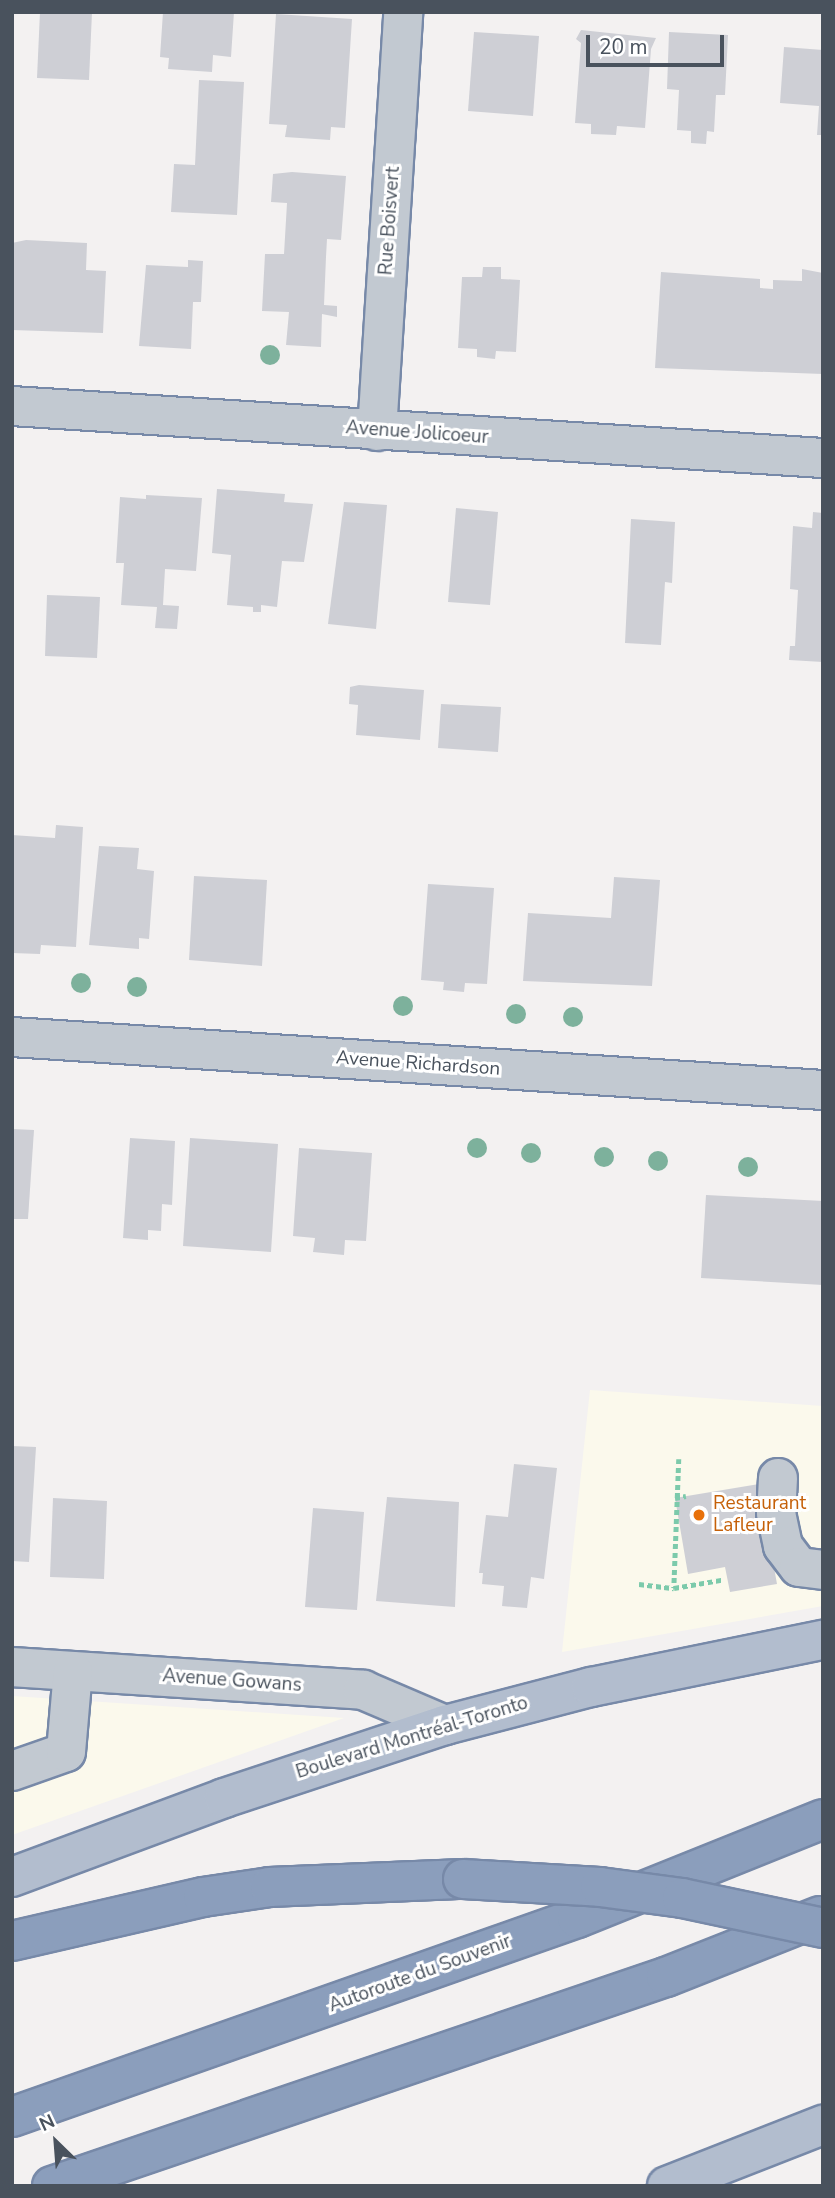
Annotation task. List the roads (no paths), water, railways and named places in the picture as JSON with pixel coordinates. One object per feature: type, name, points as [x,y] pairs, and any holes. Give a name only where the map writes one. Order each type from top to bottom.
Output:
[{"type":"highway","name":"Autoroute du Souvenir","points":[[12,2118],[564,1923],[823,1819]]},
{"type":"highway","points":[[12,1941],[203,1897],[330,1881],[399,1879],[600,1887],[681,1898],[823,1928]]},
{"type":"highway","points":[[52,2186],[666,1977],[823,1915]]},
{"type":"main road","name":"Boulevard Montréal-Toronto","points":[[12,1877],[237,1793],[446,1725],[591,1686],[823,1640]]},
{"type":"main road","points":[[667,2186],[823,2125]]},
{"type":"street","name":"Rue Boisvert","points":[[377,431],[403,12]]},
{"type":"street","name":"Avenue Jolicoeur","points":[[12,406],[823,458]]},
{"type":"street","name":"Avenue Richardson","points":[[12,1037],[823,1090]]},
{"type":"street","points":[[778,1478],[776,1513],[783,1546],[799,1567],[823,1570]]},
{"type":"street","name":"Avenue Gowans","points":[[12,1667],[363,1690],[446,1725]]},
{"type":"street","points":[[12,1772],[66,1752],[73,1671]]},
{"type":"place","name":"Restaurant Lafleur","points":[[699,1515]]}]
